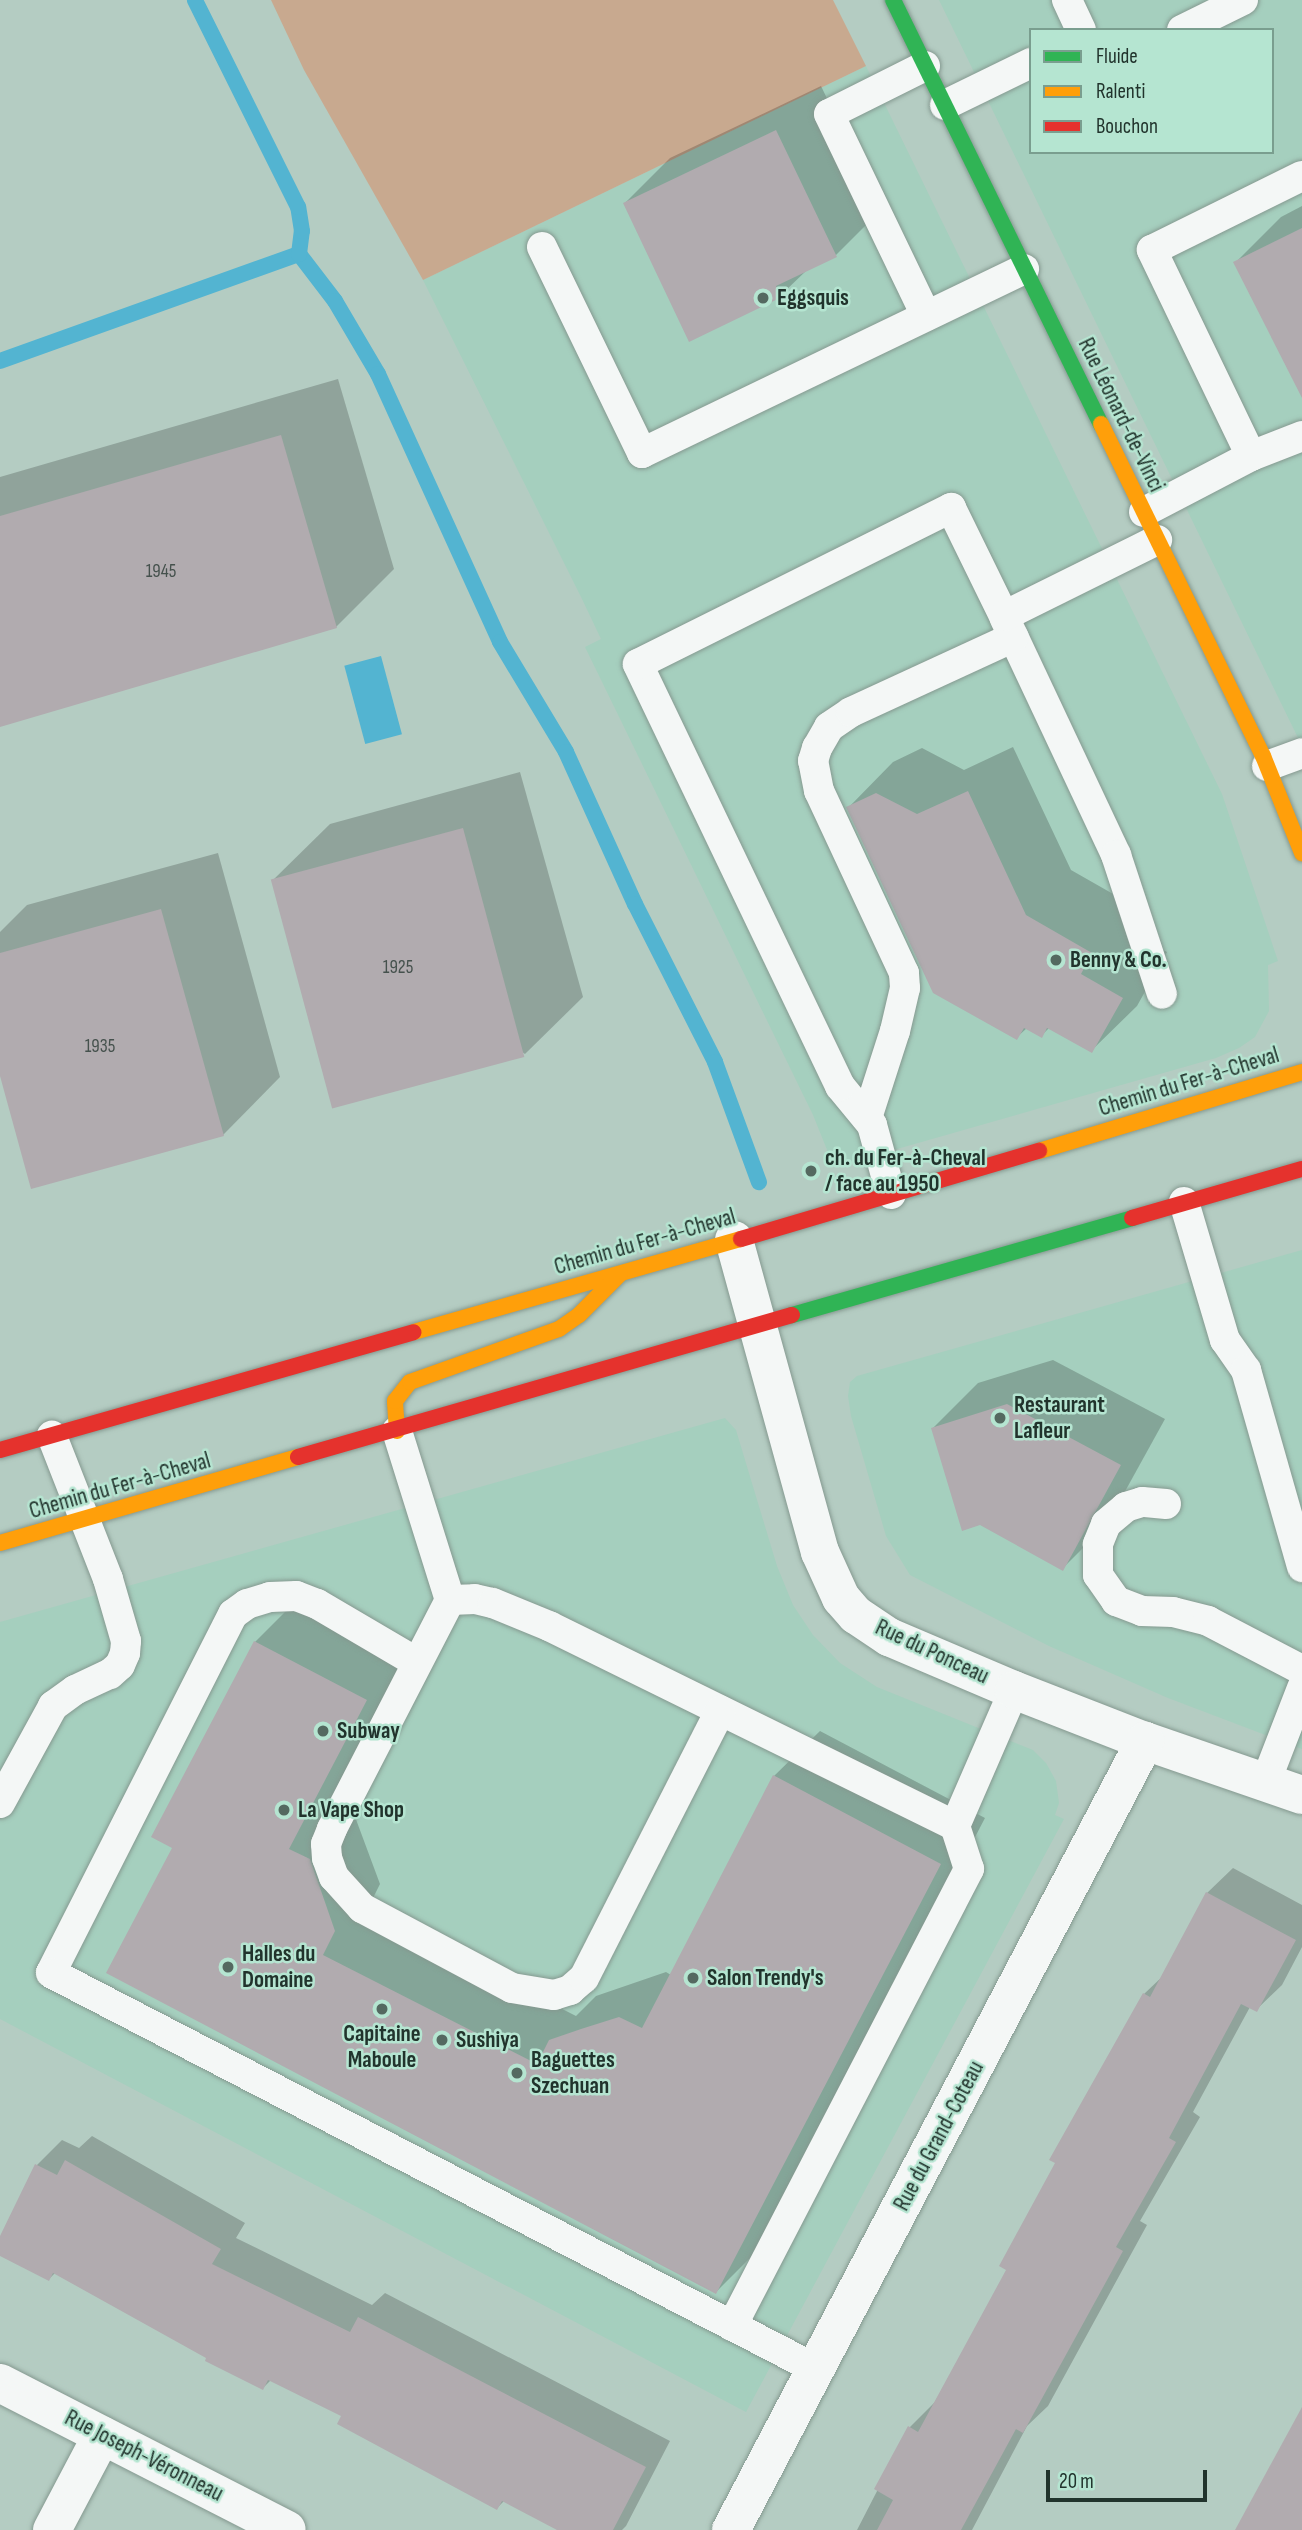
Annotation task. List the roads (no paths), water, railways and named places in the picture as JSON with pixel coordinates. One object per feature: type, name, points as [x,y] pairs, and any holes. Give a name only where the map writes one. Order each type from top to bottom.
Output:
[{"type":"street","name":"Rue Léonard-de-Vinci","points":[[893,0],[1267,766],[1302,853]]},
{"type":"street","name":"Chemin du Fer-à-Cheval","points":[[0,1450],[734,1240],[1302,1072]]},
{"type":"street","name":"Chemin du Fer-à-Cheval","points":[[0,1543],[1302,1169]]},
{"type":"street","name":"Rue du Ponceau","points":[[734,1240],[820,1552],[841,1598],[856,1615],[889,1637],[1014,1690],[1145,1741],[1302,1795]]},
{"type":"street","points":[[397,1431],[395,1401],[401,1390],[410,1382],[559,1329],[579,1315],[621,1272]]},
{"type":"street","name":"Rue du Grand-Coteau","points":[[731,2530],[1145,1741]]},
{"type":"street","name":"Rue Joseph-Véronneau","points":[[0,2383],[287,2530]]},
{"type":"street","points":[[52,2530],[103,2435]]},
{"type":"lane","points":[[1067,0],[1080,28]]},
{"type":"lane","points":[[1186,28],[1243,0]]},
{"type":"lane","points":[[944,106],[1029,65]]},
{"type":"lane","points":[[925,66],[829,114],[926,316]]},
{"type":"lane","points":[[1251,456],[1152,250],[1302,176]]},
{"type":"lane","points":[[542,247],[642,453],[1024,270]]},
{"type":"lane","points":[[1144,512],[1251,456],[1302,436]]},
{"type":"lane","points":[[891,1194],[867,1118],[840,1086],[638,664],[951,508],[1116,855],[1162,994]]},
{"type":"lane","points":[[867,1118],[895,1031],[905,988],[904,973],[818,791],[813,761],[817,748],[830,727],[851,712],[1009,626],[1157,540]]},
{"type":"lane","points":[[1267,766],[1302,752]]},
{"type":"lane","points":[[1184,1202],[1225,1340],[1246,1370],[1302,1567]]},
{"type":"lane","points":[[397,1431],[450,1600],[331,1829],[326,1844],[330,1867],[341,1886],[362,1908],[512,1988],[535,1995],[554,1995],[569,1990],[584,1978],[720,1711]]},
{"type":"lane","points":[[0,1803],[53,1706],[75,1690],[110,1674],[120,1665],[125,1653],[126,1641],[112,1592],[52,1436]]},
{"type":"lane","points":[[1166,1504],[1142,1502],[1126,1507],[1106,1524],[1098,1544],[1098,1575],[1116,1601],[1142,1611],[1173,1612],[1208,1621],[1302,1671]]},
{"type":"lane","points":[[416,1662],[317,1604],[296,1596],[270,1597],[247,1604],[233,1614],[51,1973],[816,2369]]},
{"type":"lane","points":[[450,1600],[475,1599],[513,1610],[955,1826]]},
{"type":"lane","points":[[1266,1781],[1302,1688]]},
{"type":"lane","points":[[732,2326],[970,1869],[955,1826],[1014,1690]]},
{"type":"water","points":[[381,656],[402,734],[365,744],[344,666]]},
{"type":"waterway","points":[[0,361],[299,254],[302,231],[298,207],[195,0]]},
{"type":"waterway","points":[[299,254],[335,301],[378,374],[500,642],[566,752],[635,904],[715,1062],[759,1182]]},
{"type":"place","name":"Eggsquis","points":[[763,298]]},
{"type":"place","name":"Benny & Co.","points":[[1056,960]]},
{"type":"place","name":"ch. du Fer-à-Cheval / face au 1950","points":[[811,1171]]},
{"type":"place","name":"Restaurant Lafleur","points":[[1000,1418]]},
{"type":"place","name":"Subway","points":[[323,1731]]},
{"type":"place","name":"La Vape Shop","points":[[284,1810]]},
{"type":"place","name":"Halles du Domaine","points":[[228,1967]]},
{"type":"place","name":"Salon Trendy's","points":[[693,1978]]},
{"type":"place","name":"Capitaine Maboule","points":[[382,2009]]},
{"type":"place","name":"Sushiya","points":[[442,2040]]},
{"type":"place","name":"Baguettes Szechuan","points":[[517,2073]]}]
